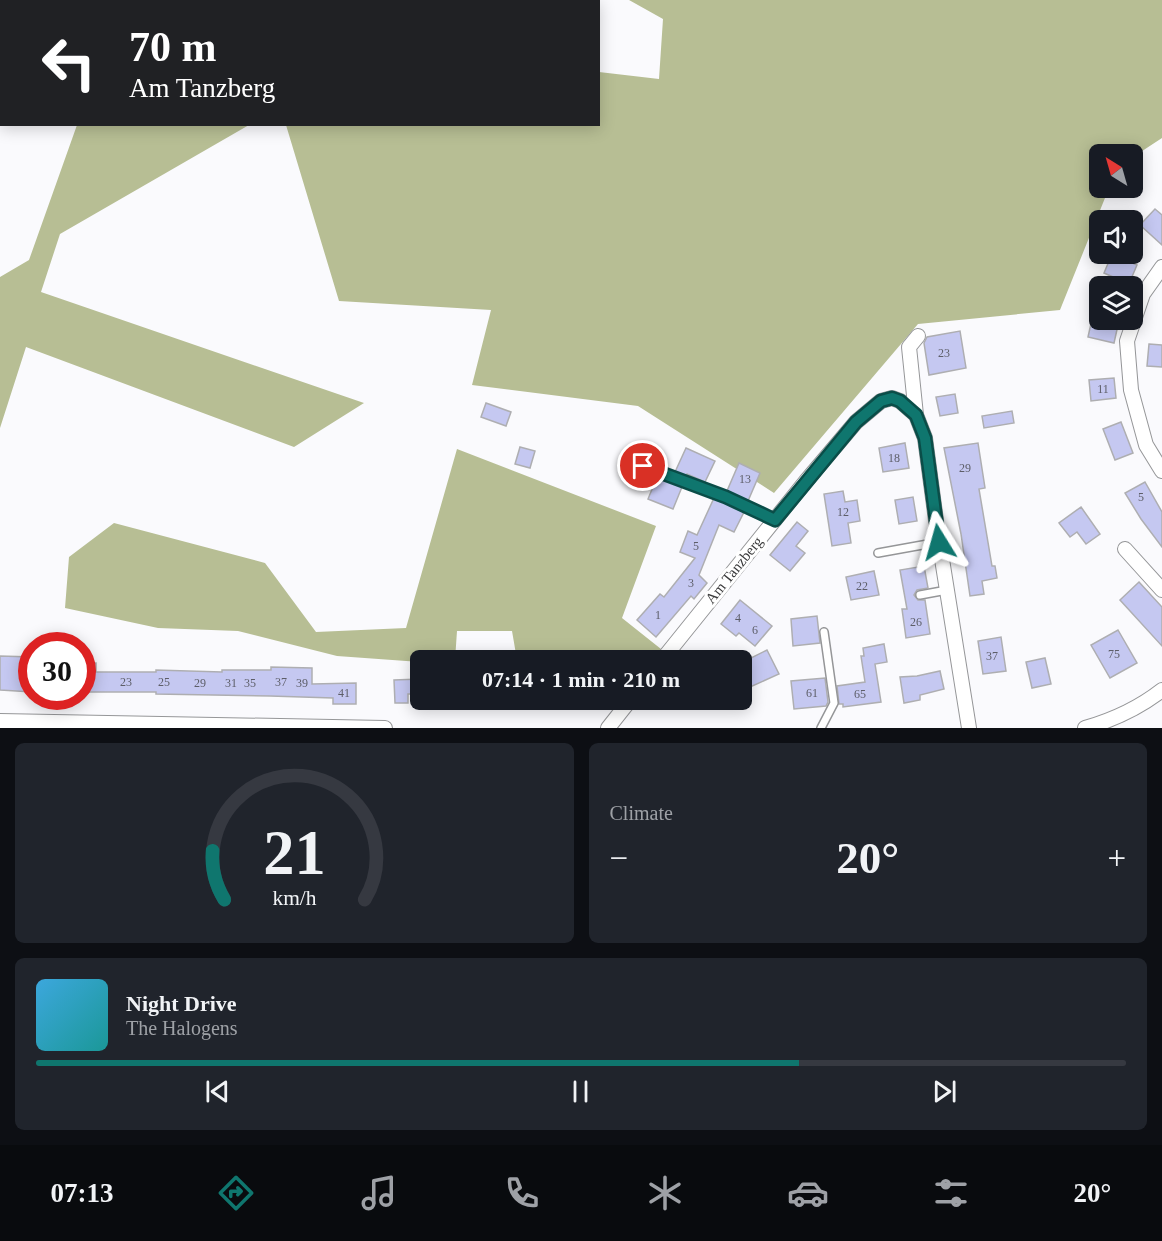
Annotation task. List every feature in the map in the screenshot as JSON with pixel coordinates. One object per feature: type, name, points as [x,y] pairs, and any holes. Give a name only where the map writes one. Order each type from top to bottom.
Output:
[{"type":"street","points":[[1162,267],[1143,294],[1127,341],[1131,390],[1146,445],[1162,471]]},
{"type":"street","points":[[918,336],[909,347],[916,415],[925,438],[969,728]]},
{"type":"street","name":"Am Tanzberg","points":[[670,650],[856,422],[881,401],[892,398],[900,401],[916,415]]},
{"type":"street","points":[[1125,549],[1162,590]]},
{"type":"street","points":[[1086,728],[1107,722],[1162,690]]},
{"type":"street","points":[[608,728],[622,710]]},
{"type":"street","points":[[0,721],[163,726],[385,728]]},
{"type":"lane","points":[[643,466],[726,497],[775,520]]},
{"type":"lane","points":[[878,553],[939,542]]},
{"type":"lane","points":[[920,595],[947,590]]},
{"type":"lane","points":[[821,728],[834,703],[824,632]]},
{"type":"green space","points":[[629,0],[1162,0],[1162,138],[1143,150],[1143,144],[1089,144],[1089,198],[1105,198],[1100,210],[1089,210],[1089,238],[1060,310],[918,324],[774,493],[638,406],[472,385],[491,310],[339,301],[286,126],[600,126],[600,72],[659,79],[663,19]]},
{"type":"green space","points":[[77,126],[247,126],[60,234],[41,292],[364,403],[294,447],[26,347],[0,428],[0,277],[29,260]]},
{"type":"green space","points":[[457,449],[656,526],[622,618],[660,650],[515,650],[512,631],[457,631],[456,650],[410,650],[410,661],[337,656],[238,631],[158,628],[65,608],[69,557],[114,523],[265,563],[316,632],[406,628]]},
{"type":"building","points":[[1155,209],[1162,215],[1162,245],[1143,228],[1143,222]]},
{"type":"building","points":[[1108,264],[1137,265],[1132,276],[1111,276],[1104,273]]},
{"type":"building","points":[[1090,330],[1117,330],[1114,343],[1088,337]]},
{"type":"building","points":[[960,331],[966,368],[929,375],[924,343],[927,337]]},
{"type":"building","points":[[1149,344],[1162,345],[1162,367],[1147,366]]},
{"type":"building","points":[[1114,378],[1116,398],[1091,401],[1089,380]]},
{"type":"building","points":[[955,394],[958,413],[940,416],[936,397]]},
{"type":"building","points":[[486,403],[511,412],[506,426],[481,417]]},
{"type":"building","points":[[1012,411],[1014,423],[984,428],[982,416]]},
{"type":"building","points":[[1121,422],[1133,453],[1115,460],[1103,429]]},
{"type":"building","points":[[905,443],[909,468],[883,472],[879,448]]},
{"type":"building","points":[[978,443],[985,488],[979,489],[992,566],[995,566],[997,578],[982,581],[984,594],[970,596],[961,534],[944,448]]},
{"type":"building","points":[[520,447],[535,451],[530,468],[515,464]]},
{"type":"building","points":[[686,448],[715,461],[705,482],[687,474],[686,476],[675,472]]},
{"type":"building","points":[[739,463],[760,473],[748,501],[727,491]]},
{"type":"building","points":[[657,477],[682,487],[673,509],[648,499]]},
{"type":"building","points":[[1145,482],[1162,512],[1162,547],[1125,493]]},
{"type":"building","points":[[843,491],[845,502],[857,500],[860,521],[848,523],[851,543],[832,546],[824,494]]},
{"type":"building","points":[[913,497],[917,521],[899,524],[895,500]]},
{"type":"building","points":[[714,498],[744,512],[734,532],[719,525],[699,575],[707,583],[694,599],[691,596],[656,637],[637,620],[660,594],[664,597],[695,558],[680,552],[688,531],[697,535]]},
{"type":"building","points":[[1081,507],[1100,534],[1086,544],[1077,532],[1070,537],[1059,523]]},
{"type":"building","points":[[797,522],[808,531],[796,546],[805,553],[790,571],[770,555]]},
{"type":"building","points":[[924,566],[928,588],[917,590],[914,595],[918,600],[925,600],[930,634],[906,638],[902,609],[907,609],[900,570]]},
{"type":"building","points":[[874,571],[879,595],[851,600],[846,577]]},
{"type":"building","points":[[1139,582],[1162,607],[1162,646],[1120,600]]},
{"type":"building","points":[[740,600],[772,626],[755,646],[739,633],[736,636],[721,624]]},
{"type":"building","points":[[817,616],[820,643],[793,646],[791,619]]},
{"type":"building","points":[[1118,630],[1137,663],[1110,678],[1091,645]]},
{"type":"building","points":[[1001,637],[1006,671],[983,674],[978,641]]},
{"type":"building","points":[[884,644],[887,662],[875,664],[881,702],[843,707],[843,704],[839,704],[837,686],[865,682],[861,656],[864,656],[863,648]]},
{"type":"building","points":[[767,650],[779,674],[752,686],[752,658]]},
{"type":"building","points":[[0,656],[18,657],[18,691],[0,690]]},
{"type":"building","points":[[1045,658],[1051,684],[1032,688],[1026,662]]},
{"type":"building","points":[[271,667],[312,668],[312,684],[356,683],[356,704],[333,704],[333,698],[156,694],[156,692],[96,692],[96,672],[156,672],[156,670],[222,672],[222,670],[271,670]]},
{"type":"building","points":[[940,671],[944,689],[920,695],[920,700],[904,703],[900,677]]},
{"type":"building","points":[[825,678],[828,702],[826,706],[794,709],[791,681]]},
{"type":"building","points":[[410,679],[408,703],[395,703],[394,680]]},
{"type":"route","points":[[643,466],[726,497],[775,520],[856,422],[881,401],[892,398],[900,401],[916,415],[925,438],[939,542]]}]
